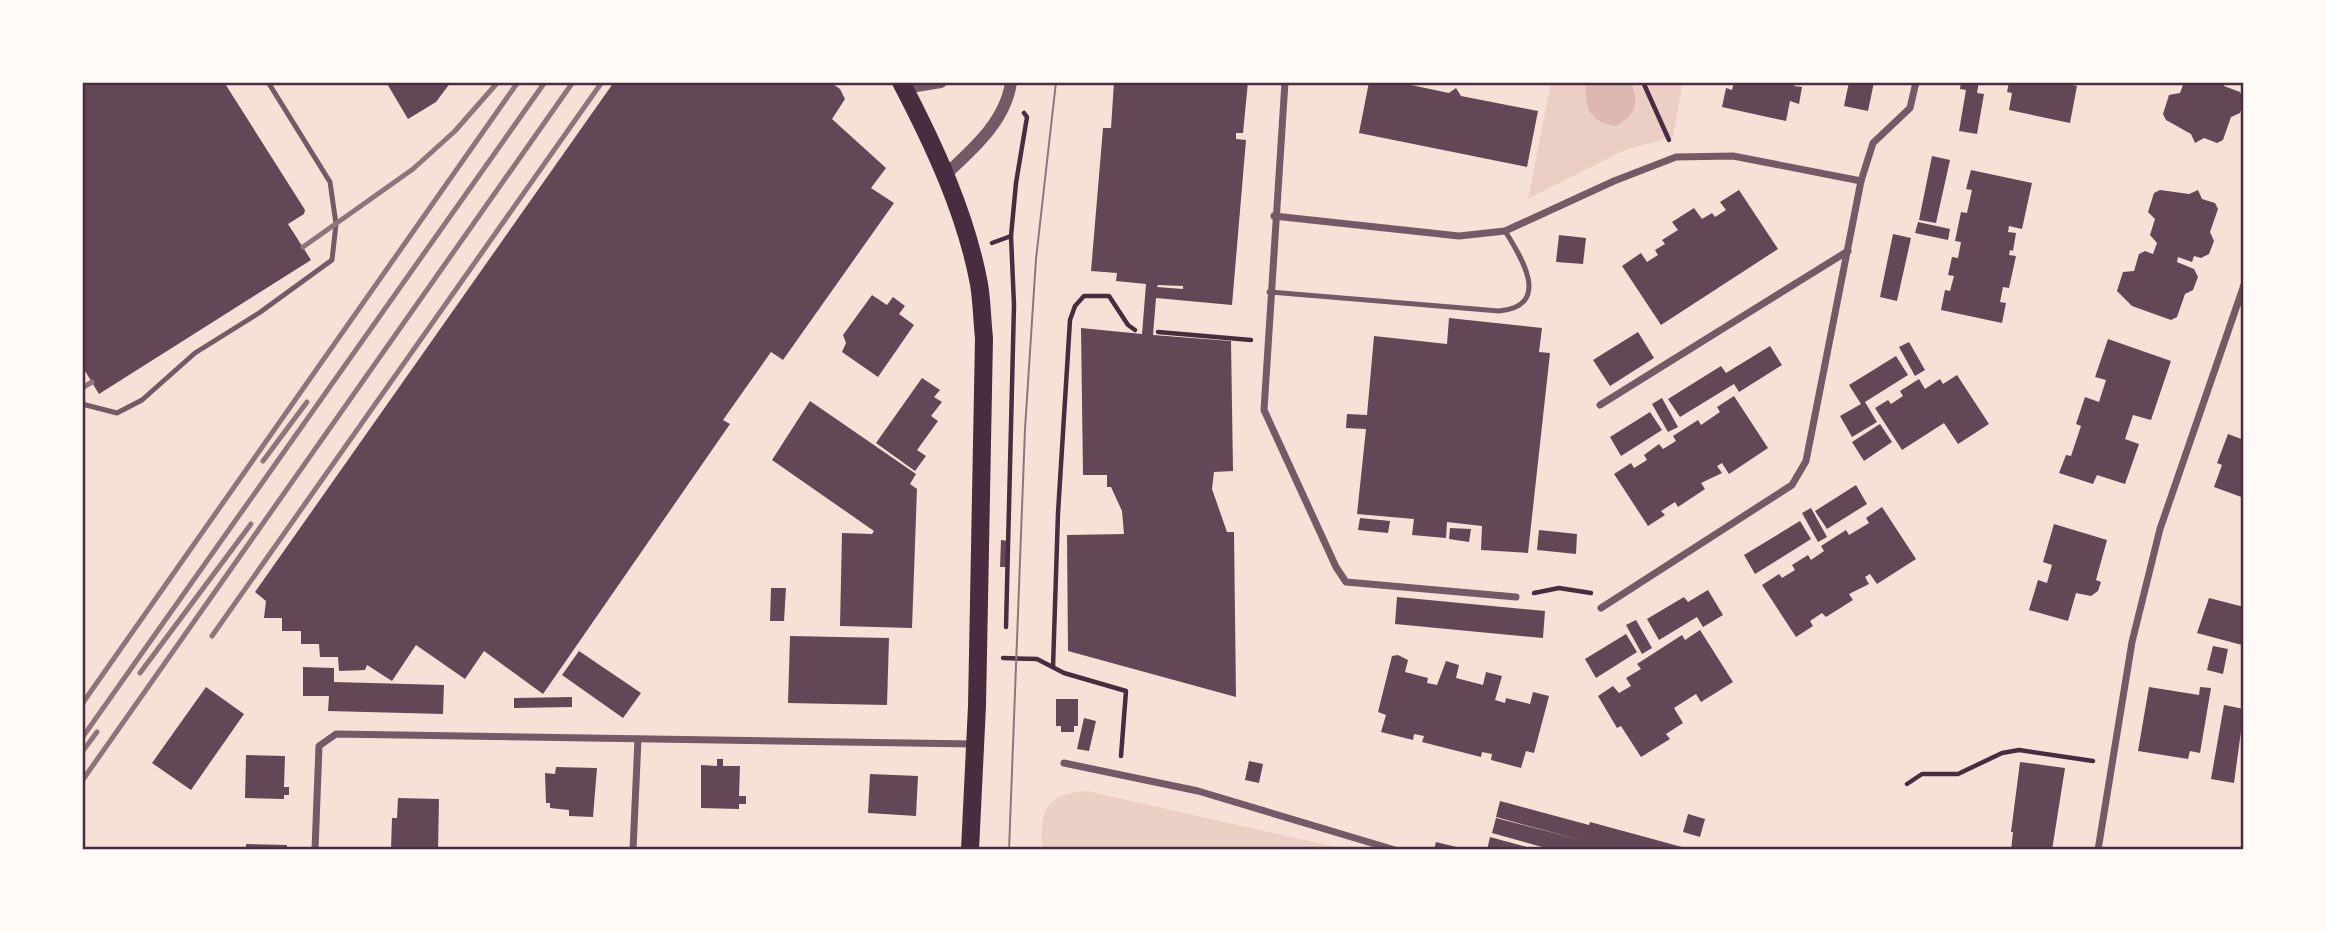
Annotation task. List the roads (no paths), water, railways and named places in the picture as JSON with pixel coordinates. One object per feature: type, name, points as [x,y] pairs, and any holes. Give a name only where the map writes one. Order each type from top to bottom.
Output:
[{"type":"main road","points":[[902,85],[945,175],[971,250],[980,286],[984,338],[970,850]]},
{"type":"street","points":[[902,85],[941,82]]},
{"type":"street","points":[[1285,82],[1269,292],[1264,410],[1336,567],[1346,582],[1516,597]]},
{"type":"street","points":[[1601,608],[1792,485],[1806,461],[1861,181],[1872,143],[1910,108],[1916,82]]},
{"type":"street","points":[[945,175],[979,144],[1003,107],[1011,86]]},
{"type":"street","points":[[1274,216],[1459,236],[1505,231],[1614,181],[1676,157],[1733,156],[1861,181]]},
{"type":"street","points":[[1600,405],[1847,251]]},
{"type":"street","points":[[2098,850],[2132,642],[2160,529],[2244,285]]},
{"type":"street","points":[[316,850],[319,746],[336,734],[974,744]]},
{"type":"street","points":[[633,850],[638,739]]},
{"type":"street","points":[[1064,763],[1198,791],[1395,850]]},
{"type":"lane","points":[[82,404],[117,413],[142,400],[195,353],[259,313],[332,260],[336,224],[330,182],[268,82]]},
{"type":"lane","points":[[1269,292],[1499,311],[1515,309],[1525,302],[1527,268],[1505,231]]},
{"type":"tram line","points":[[1009,850],[1025,429],[1036,259],[1056,82]]},
{"type":"railway","points":[[303,247],[413,169],[455,131],[498,82]]},
{"type":"railway","points":[[82,704],[518,82]]},
{"type":"railway","points":[[82,738],[545,82]]},
{"type":"railway","points":[[82,781],[573,82]]},
{"type":"railway","points":[[212,636],[602,82]]},
{"type":"railway","points":[[82,388],[92,382]]},
{"type":"railway","points":[[263,461],[307,402]]},
{"type":"railway","points":[[140,673],[251,524]]},
{"type":"railway","points":[[82,752],[97,732]]}]
